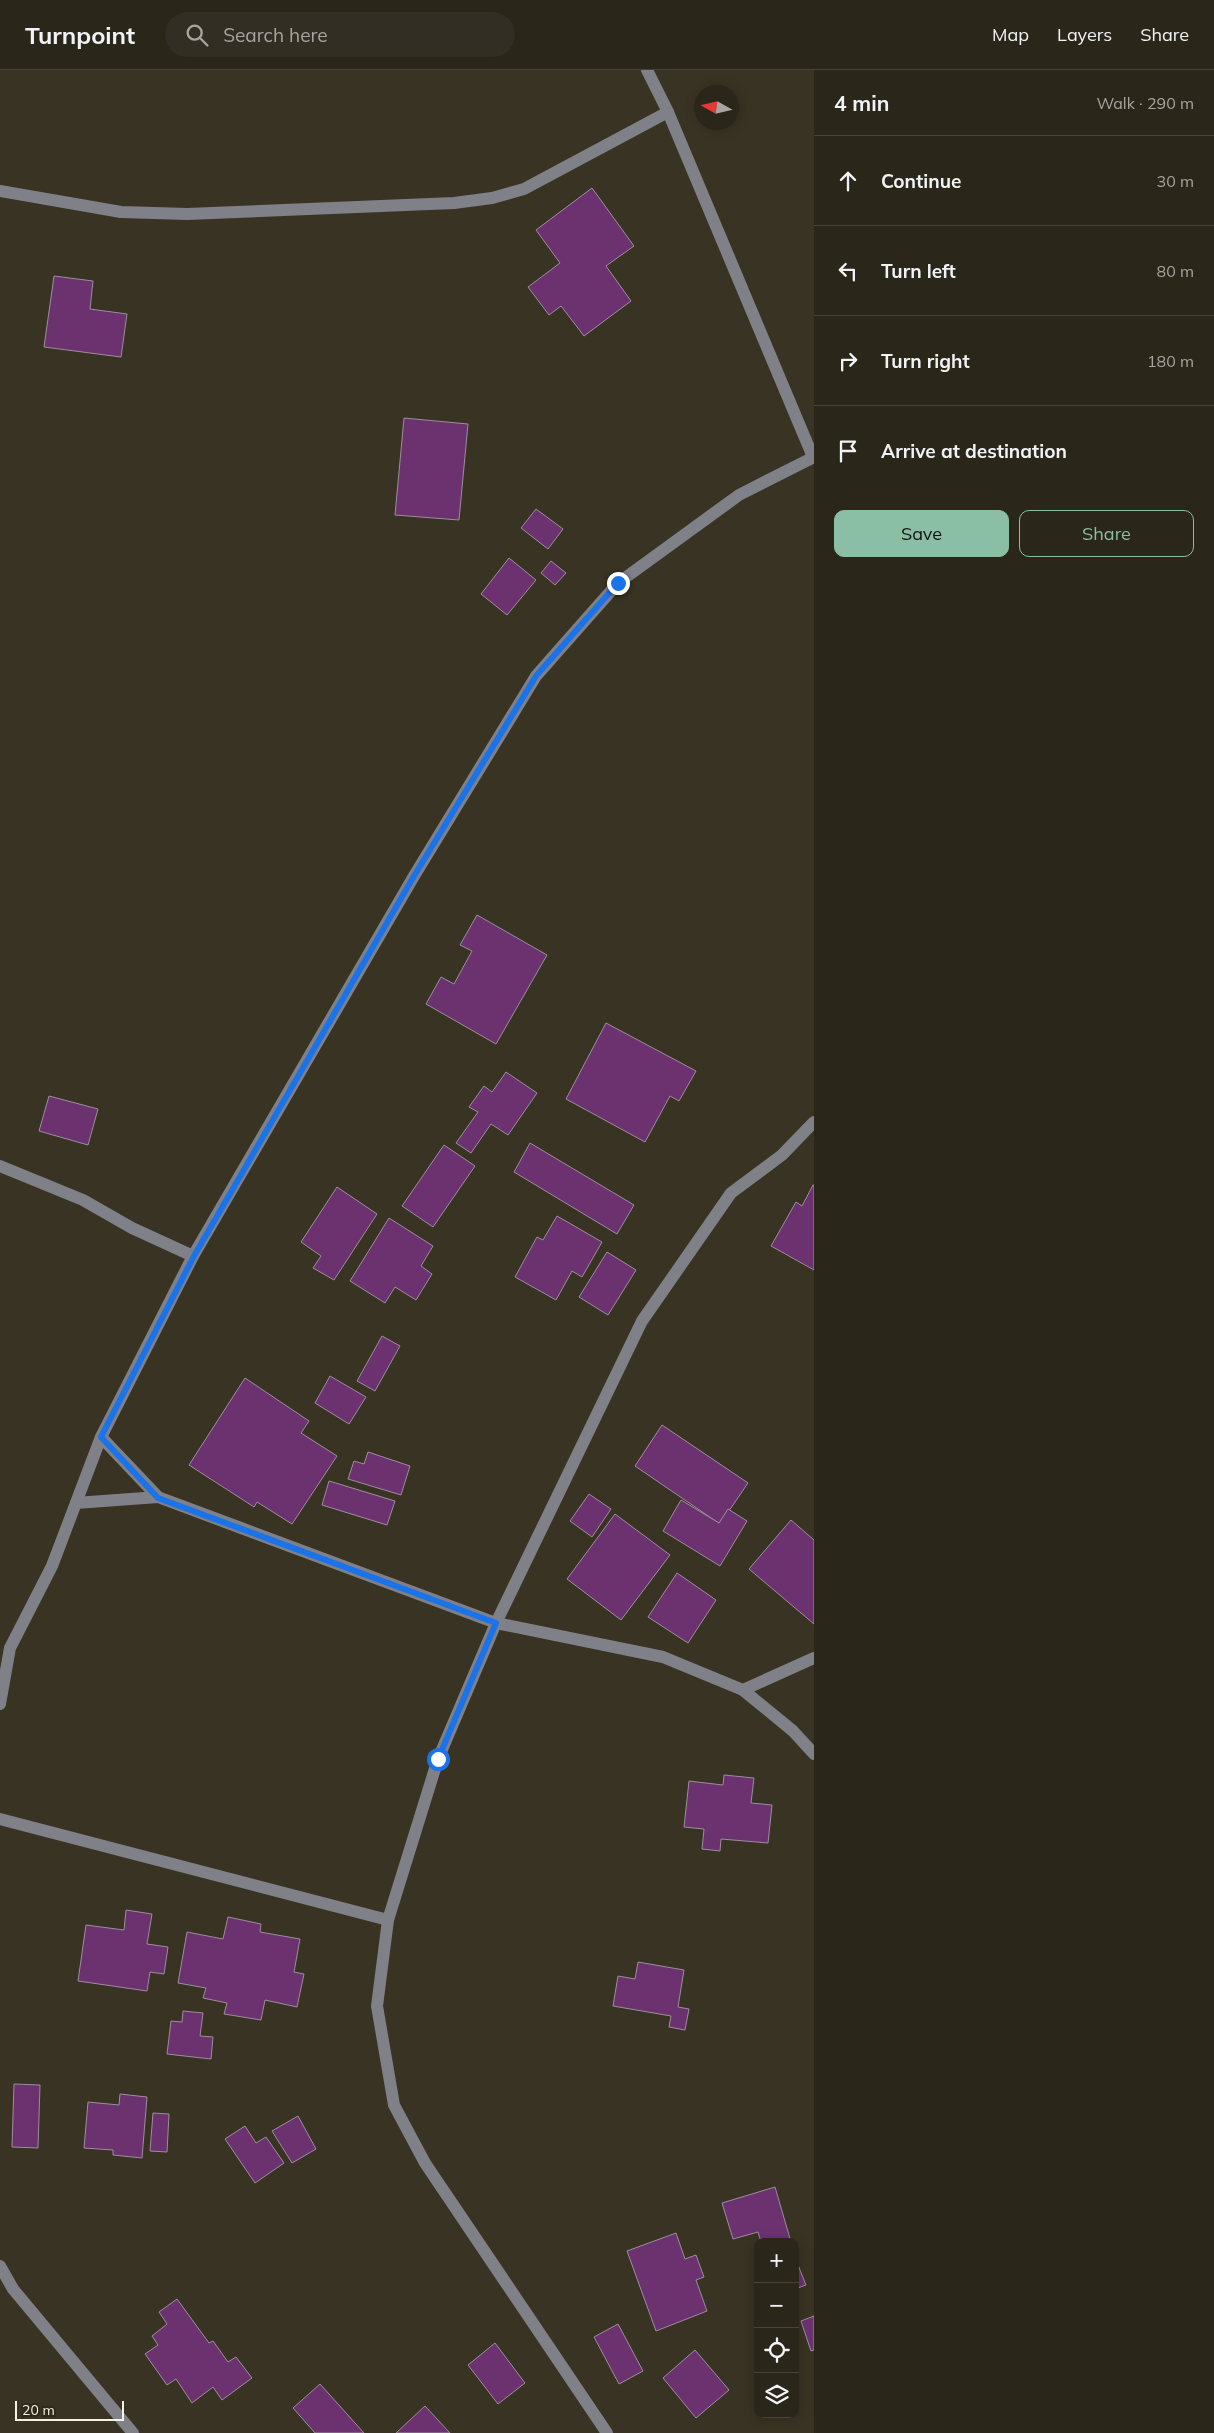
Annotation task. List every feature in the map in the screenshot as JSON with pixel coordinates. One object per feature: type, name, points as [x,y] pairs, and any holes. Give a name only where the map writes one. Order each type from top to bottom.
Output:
[{"type":"street","points":[[0,1704],[5,1646],[52,1566],[101,1437],[194,1256],[414,876],[536,676],[618,583],[739,495],[814,457],[668,112],[647,70]]},
{"type":"street","points":[[0,191],[121,212],[187,214],[454,203],[492,198],[524,189],[668,112]]},
{"type":"street","points":[[607,2433],[425,2163],[394,2105],[377,2006],[388,1920],[438,1759],[496,1623],[642,1321],[731,1193],[782,1155],[814,1122]]},
{"type":"street","points":[[0,1166],[83,1200],[132,1228],[194,1256]]},
{"type":"street","points":[[101,1437],[158,1498]]},
{"type":"street","points":[[76,1503],[158,1498],[496,1623],[663,1657],[743,1690],[793,1731],[814,1754]]},
{"type":"street","points":[[743,1690],[814,1658]]},
{"type":"street","points":[[0,1819],[388,1920]]},
{"type":"street","points":[[0,2266],[13,2289],[133,2433]]},
{"type":"building","points":[[592,188],[634,246],[606,266],[631,301],[584,336],[561,306],[549,315],[528,287],[560,263],[536,230]]},
{"type":"building","points":[[54,276],[93,281],[90,309],[127,314],[121,357],[44,347]]},
{"type":"building","points":[[404,418],[468,424],[459,520],[395,515]]},
{"type":"building","points":[[536,509],[563,529],[548,549],[521,528]]},
{"type":"building","points":[[509,558],[536,580],[507,615],[481,594]]},
{"type":"building","points":[[551,561],[566,573],[555,585],[541,573]]},
{"type":"building","points":[[477,915],[547,955],[496,1044],[426,1004],[441,977],[454,984],[472,951],[460,945]]},
{"type":"building","points":[[606,1023],[696,1071],[679,1101],[670,1096],[645,1142],[566,1099]]},
{"type":"building","points":[[506,1072],[537,1093],[508,1135],[491,1124],[471,1153],[456,1143],[478,1112],[469,1107],[484,1086],[492,1092]]},
{"type":"building","points":[[49,1096],[98,1109],[88,1145],[39,1131]]},
{"type":"building","points":[[530,1143],[634,1205],[617,1234],[514,1172]]},
{"type":"building","points":[[444,1145],[475,1166],[433,1227],[402,1206]]},
{"type":"building","points":[[813,1185],[814,1270],[771,1246],[796,1202],[802,1206]]},
{"type":"building","points":[[337,1187],[377,1214],[334,1280],[313,1268],[321,1256],[301,1242]]},
{"type":"building","points":[[557,1216],[602,1242],[582,1277],[572,1271],[556,1300],[515,1277],[537,1237],[543,1240]]},
{"type":"building","points":[[389,1218],[433,1246],[421,1266],[432,1274],[416,1300],[395,1287],[385,1303],[350,1281]]},
{"type":"building","points":[[607,1252],[636,1270],[608,1315],[579,1297]]},
{"type":"building","points":[[382,1336],[400,1346],[375,1391],[357,1381]]},
{"type":"building","points":[[330,1376],[366,1397],[349,1424],[315,1403]]},
{"type":"building","points":[[245,1378],[309,1421],[301,1433],[337,1456],[292,1524],[257,1502],[254,1507],[189,1465]]},
{"type":"building","points":[[662,1425],[748,1483],[720,1524],[635,1466]]},
{"type":"building","points":[[368,1452],[410,1466],[401,1495],[348,1479],[354,1461],[364,1464]]},
{"type":"building","points":[[329,1481],[395,1501],[387,1525],[322,1505]]},
{"type":"building","points":[[589,1494],[611,1509],[592,1537],[570,1521]]},
{"type":"building","points":[[681,1500],[719,1523],[728,1509],[747,1521],[720,1566],[663,1531]]},
{"type":"building","points":[[615,1514],[670,1555],[621,1620],[567,1579]]},
{"type":"building","points":[[791,1520],[814,1540],[814,1624],[749,1569]]},
{"type":"building","points":[[677,1573],[716,1600],[688,1643],[648,1617]]},
{"type":"building","points":[[724,1775],[754,1778],[751,1803],[772,1805],[768,1843],[721,1839],[720,1851],[702,1849],[704,1829],[684,1827],[689,1781],[723,1785]]},
{"type":"building","points":[[126,1910],[152,1914],[147,1944],[168,1947],[164,1974],[150,1972],[147,1991],[78,1981],[86,1925],[124,1930]]},
{"type":"building","points":[[228,1917],[261,1924],[260,1932],[300,1939],[294,1972],[304,1974],[297,2007],[265,2000],[261,2020],[224,2014],[227,2003],[203,1998],[206,1988],[178,1983],[187,1932],[223,1939]]},
{"type":"building","points":[[638,1962],[684,1970],[678,2007],[689,2009],[685,2030],[669,2027],[671,2016],[613,2006],[618,1976],[635,1979]]},
{"type":"building","points":[[183,2011],[203,2013],[200,2036],[213,2037],[211,2059],[167,2054],[171,2021],[182,2022]]},
{"type":"building","points":[[14,2084],[40,2085],[38,2148],[12,2147]]},
{"type":"building","points":[[120,2094],[147,2097],[142,2158],[113,2155],[113,2150],[84,2148],[88,2102],[119,2105]]},
{"type":"building","points":[[153,2113],[169,2114],[167,2152],[150,2151]]},
{"type":"building","points":[[298,2116],[316,2149],[292,2163],[272,2131]]},
{"type":"building","points":[[245,2126],[256,2143],[266,2137],[284,2163],[255,2183],[225,2139]]},
{"type":"building","points":[[775,2187],[790,2238],[760,2238],[758,2232],[733,2239],[722,2203]]},
{"type":"building","points":[[676,2233],[685,2259],[696,2255],[704,2277],[696,2280],[707,2311],[656,2331],[627,2251]]},
{"type":"building","points":[[799,2268],[806,2285],[799,2288]]},
{"type":"building","points":[[177,2299],[209,2343],[213,2341],[228,2362],[236,2357],[252,2378],[222,2400],[213,2387],[192,2403],[176,2379],[167,2385],[145,2354],[158,2345],[152,2336],[167,2324],[159,2312]]},
{"type":"building","points":[[814,2316],[814,2350],[811,2351],[801,2321]]},
{"type":"building","points":[[618,2324],[643,2371],[619,2384],[594,2337]]},
{"type":"building","points":[[495,2343],[525,2383],[498,2404],[468,2365]]},
{"type":"building","points":[[695,2350],[729,2390],[696,2418],[663,2378]]},
{"type":"building","points":[[320,2384],[364,2433],[315,2433],[293,2408]]},
{"type":"building","points":[[425,2406],[450,2433],[396,2433]]},
{"type":"route","points":[[438,1759],[496,1623],[158,1498],[101,1437],[194,1256],[414,876],[536,676],[618,583]]}]
